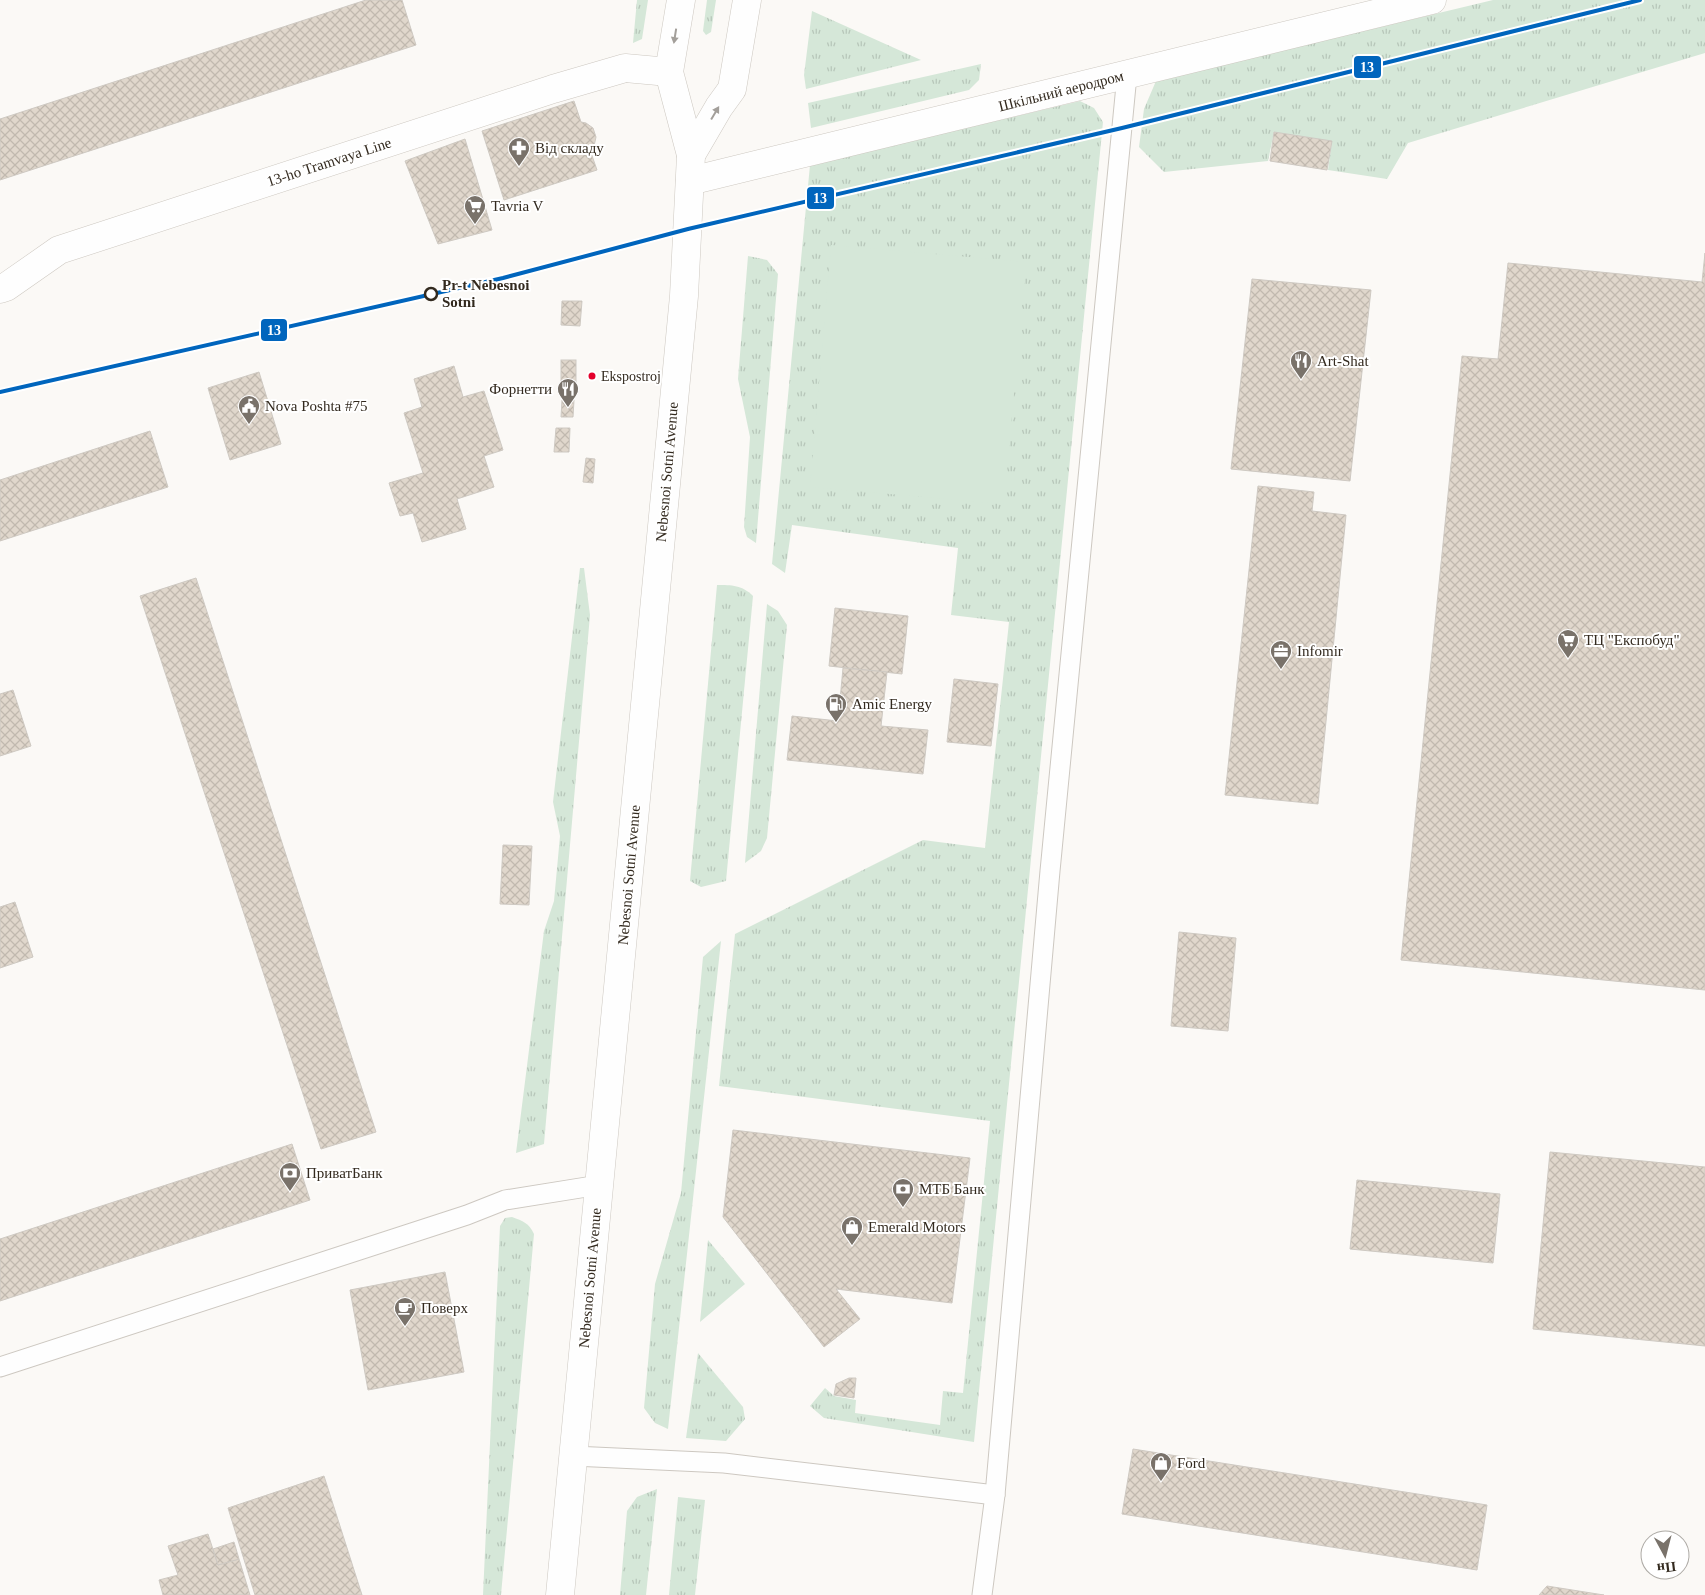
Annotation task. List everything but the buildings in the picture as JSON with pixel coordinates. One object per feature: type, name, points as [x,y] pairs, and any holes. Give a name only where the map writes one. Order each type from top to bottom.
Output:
[{"type":"main road","name":"Nebesnoi Sotni Avenue","points":[[560,1595],[684,296],[691,168],[669,72],[681,0]]},
{"type":"main road","name":"Nebesnoi Sotni Avenue","points":[[691,168],[719,107],[732,89],[747,0]]},
{"type":"main road","name":"Шкільний аеродром","points":[[691,168],[1127,75],[1432,0]]},
{"type":"main road","name":"13-ho Tramvaya Line","points":[[0,289],[6,287],[59,250],[553,89],[625,68],[669,72]]},
{"type":"lane","points":[[982,1595],[995,1495],[1050,871],[1127,75]]},
{"type":"lane","points":[[0,1367],[467,1215],[505,1200],[599,1186]]},
{"type":"lane","points":[[573,1456],[724,1463],[995,1495]]},
{"type":"green space","points":[[637,0],[648,0],[642,39],[633,43]]},
{"type":"green space","points":[[707,0],[716,0],[711,32],[706,35],[703,31]]},
{"type":"green space","points":[[1493,0],[1705,0],[1705,53],[1408,143],[1387,179],[1328,170],[1332,141],[1274,132],[1268,161],[1164,172],[1139,147],[1144,109],[1156,81]]},
{"type":"green space","points":[[812,11],[921,60],[806,89],[804,75]]},
{"type":"green space","points":[[981,64],[979,80],[969,90],[811,128],[808,103]]},
{"type":"green space","points":[[1080,101],[1094,108],[1103,122],[974,1442],[824,1418],[810,1406],[825,1388],[834,1396],[856,1400],[855,1413],[940,1425],[943,1391],[963,1393],[990,1121],[719,1086],[735,934],[923,840],[985,848],[1009,622],[951,615],[958,548],[792,525],[785,573],[772,564],[810,165]]},
{"type":"green space","points":[[831,245],[1026,262],[1004,504],[810,487]]},
{"type":"green space","points":[[748,256],[767,260],[778,274],[756,543],[747,537],[744,527],[750,437],[738,379]]},
{"type":"green space","points":[[580,568],[584,568],[590,615],[544,1144],[516,1153],[544,931],[554,901],[560,836],[553,802]]},
{"type":"green space","points":[[717,585],[736,586],[753,596],[726,881],[701,887],[690,881]]},
{"type":"green space","points":[[767,604],[778,611],[787,625],[767,838],[761,851],[745,863]]},
{"type":"green space","points":[[721,941],[668,1429],[655,1423],[644,1408],[655,1284],[681,1193],[703,957]]},
{"type":"green space","points":[[512,1217],[525,1223],[534,1234],[501,1595],[483,1595],[500,1226],[505,1218]]},
{"type":"green space","points":[[708,1240],[745,1284],[700,1322]]},
{"type":"green space","points":[[698,1353],[743,1407],[745,1419],[726,1441],[686,1438]]},
{"type":"green space","points":[[657,1489],[646,1595],[620,1595],[627,1511],[637,1497]]},
{"type":"green space","points":[[678,1497],[705,1500],[695,1595],[669,1595]]},
{"type":"transit line","name":"13","points":[[0,392],[503,278],[688,229],[1122,128],[1640,0]]},
{"type":"place","name":"Від складу","points":[[519,167]]},
{"type":"place","name":"Tavria V","points":[[475,225]]},
{"type":"place","name":"Pr-t Nebesnoi Sotni","points":[[431,294]]},
{"type":"place","name":"Ekspostroj","points":[[592,376]]},
{"type":"place","name":"Art-Shat","points":[[1301,380]]},
{"type":"place","name":"Форнетти","points":[[568,408]]},
{"type":"place","name":"Nova Poshta #75","points":[[249,425]]},
{"type":"place","name":"ТЦ \"Експобуд\"","points":[[1568,659]]},
{"type":"place","name":"Infomir","points":[[1281,670]]},
{"type":"place","name":"Amic Energy","points":[[836,723]]},
{"type":"place","name":"ПриватБанк","points":[[290,1192]]},
{"type":"place","name":"МТБ Банк","points":[[903,1208]]},
{"type":"place","name":"Emerald Motors","points":[[852,1246]]},
{"type":"place","name":"Поверх","points":[[405,1327]]},
{"type":"place","name":"Ford","points":[[1161,1482]]}]
